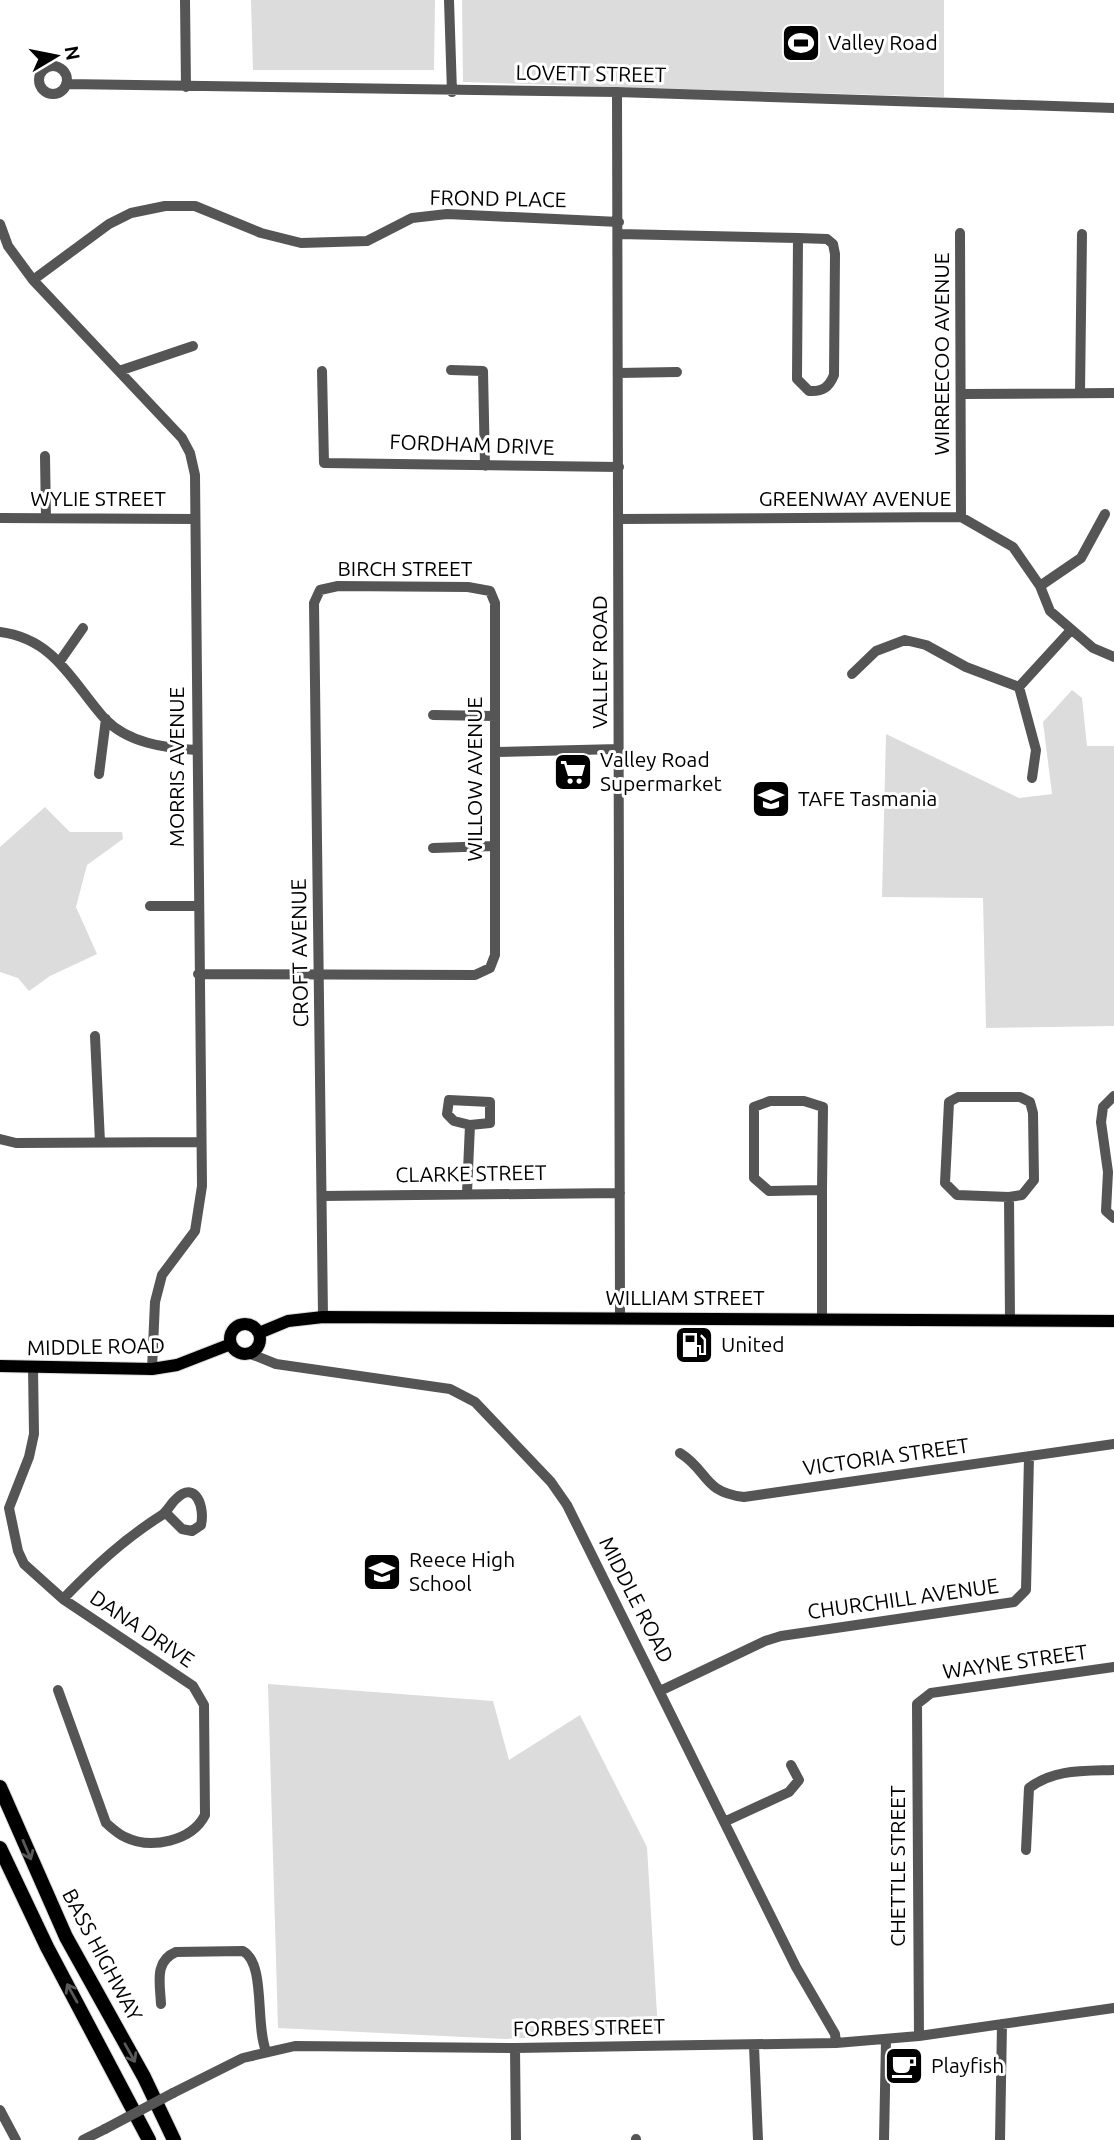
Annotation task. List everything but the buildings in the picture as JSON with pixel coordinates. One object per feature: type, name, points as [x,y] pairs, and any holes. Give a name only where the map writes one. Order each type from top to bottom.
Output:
[{"type":"highway","name":"BASS HIGHWAY","points":[[0,1787],[66,1937],[144,2077],[174,2140]]},
{"type":"highway","name":"BASS HIGHWAY","points":[[0,1848],[47,1947],[149,2140]]},
{"type":"main road","name":"WILLIAM STREET","points":[[259,1333],[288,1321],[323,1317],[620,1316],[1114,1321]]},
{"type":"main road","points":[[242,1325],[252,1326],[259,1333],[259,1346],[251,1354],[241,1354],[231,1344],[233,1330],[242,1325]]},
{"type":"main road","name":"MIDDLE ROAD","points":[[0,1366],[152,1369],[177,1364],[231,1344]]},
{"type":"street","points":[[185,0],[186,87]]},
{"type":"street","points":[[449,0],[452,92]]},
{"type":"street","name":"LOVETT STREET","points":[[66,84],[452,92],[617,92],[1114,108]]},
{"type":"street","name":"VALLEY ROAD","points":[[617,92],[620,1316]]},
{"type":"street","name":"FROND PLACE","points":[[33,280],[109,224],[131,213],[165,206],[195,206],[261,233],[301,243],[367,241],[412,218],[447,214],[619,222]]},
{"type":"street","name":"MORRIS AVENUE","points":[[0,224],[8,246],[33,280],[182,438],[190,453],[195,475],[197,906],[202,1186],[195,1231],[162,1275],[155,1302],[152,1369]]},
{"type":"street","name":"WIRREECOO AVENUE","points":[[960,233],[961,517]]},
{"type":"street","points":[[619,234],[798,238],[827,239],[833,244],[835,254],[834,375],[829,386],[819,392],[810,391],[797,379],[798,238]]},
{"type":"street","points":[[1080,393],[1082,234]]},
{"type":"street","points":[[119,371],[193,346]]},
{"type":"street","points":[[451,370],[483,371],[485,466]]},
{"type":"street","name":"FORDHAM DRIVE","points":[[322,371],[324,463],[619,467]]},
{"type":"street","points":[[619,373],[677,372]]},
{"type":"street","points":[[961,394],[1114,393]]},
{"type":"street","points":[[45,456],[46,518]]},
{"type":"street","points":[[1041,586],[1080,558],[1105,514]]},
{"type":"street","name":"GREENWAY AVENUE","points":[[619,519],[961,517],[1013,547],[1041,586],[1050,611],[1093,648],[1114,657]]},
{"type":"street","name":"WYLIE STREET","points":[[0,518],[195,519]]},
{"type":"street","name":"BIRCH STREET","points":[[320,590],[338,586],[455,587],[490,591]]},
{"type":"street","name":"CROFT AVENUE","points":[[320,590],[314,603],[323,1317]]},
{"type":"street","name":"WILLOW AVENUE","points":[[320,973],[475,975],[490,968],[495,955],[495,603],[490,591]]},
{"type":"street","points":[[60,661],[83,628]]},
{"type":"street","points":[[1019,687],[1071,630]]},
{"type":"street","points":[[0,632],[18,634],[60,661],[106,719],[125,733],[162,748],[196,750]]},
{"type":"street","points":[[852,674],[876,651],[905,640],[926,646],[966,667],[1019,687]]},
{"type":"street","points":[[1019,687],[1036,750],[1032,779]]},
{"type":"street","points":[[433,715],[495,716]]},
{"type":"street","points":[[99,774],[106,719]]},
{"type":"street","points":[[495,752],[619,749]]},
{"type":"street","points":[[433,848],[494,846]]},
{"type":"street","points":[[150,906],[197,906]]},
{"type":"street","points":[[198,974],[320,973]]},
{"type":"street","points":[[95,1036],[100,1142]]},
{"type":"street","points":[[1114,1096],[1103,1107],[1101,1122],[1108,1172],[1106,1211],[1114,1218]]},
{"type":"street","points":[[958,1097],[1020,1097],[1030,1102],[1033,1113],[1034,1180],[1023,1195],[1009,1198],[957,1195],[950,1191],[945,1182],[949,1102],[958,1097]]},
{"type":"street","points":[[449,1100],[490,1102],[490,1123],[470,1125],[454,1121],[446,1114],[449,1100]]},
{"type":"street","points":[[822,1190],[769,1191],[754,1178],[754,1107],[770,1101],[804,1101],[823,1107],[822,1318]]},
{"type":"street","points":[[467,1193],[470,1125]]},
{"type":"street","points":[[0,1139],[16,1143],[200,1142]]},
{"type":"street","name":"CLARKE STREET","points":[[322,1196],[620,1193]]},
{"type":"street","points":[[1009,1198],[1010,1319]]},
{"type":"street","name":"MIDDLE ROAD","points":[[251,1354],[276,1364],[302,1369],[450,1389],[475,1402],[551,1482],[567,1505],[796,1967],[835,2034],[836,2043]]},
{"type":"street","name":"DANA DRIVE","points":[[33,1368],[34,1434],[29,1457],[9,1508],[18,1551],[24,1564],[63,1599],[193,1686],[204,1705],[205,1815],[198,1829],[183,1839],[139,1842],[124,1837],[106,1823],[58,1690]]},
{"type":"street","name":"VICTORIA STREET","points":[[680,1453],[692,1460],[711,1487],[731,1495],[744,1496],[1114,1444]]},
{"type":"street","name":"CHURCHILL AVENUE","points":[[660,1691],[781,1636],[1014,1602],[1026,1590],[1029,1457]]},
{"type":"street","points":[[63,1599],[99,1561],[138,1529],[166,1513]]},
{"type":"street","name":"WAYNE STREET","points":[[923,1697],[931,1693],[1114,1667]]},
{"type":"street","name":"CHETTLE STREET","points":[[919,2036],[917,1703],[923,1697]]},
{"type":"street","points":[[724,1822],[789,1791],[799,1780],[791,1765]]},
{"type":"street","points":[[1026,1850],[1029,1788],[1044,1777],[1069,1772],[1114,1770]]},
{"type":"street","points":[[161,2004],[159,1970],[169,1955],[176,1952],[243,1951],[250,1955],[256,1968],[259,2026],[266,2051]]},
{"type":"street","name":"FORBES STREET","points":[[83,2140],[243,2058],[266,2051],[338,2044],[515,2048],[836,2043],[919,2036],[1114,2008]]},
{"type":"street","points":[[1000,2140],[1002,2024]]},
{"type":"street","points":[[884,2140],[886,2040]]},
{"type":"street","points":[[754,2046],[758,2140]]},
{"type":"street","points":[[515,2048],[516,2140]]},
{"type":"street","points":[[0,2110],[16,2140]]},
{"type":"shaded area","points":[[251,0],[435,0],[434,70],[253,70]]},
{"type":"shaded area","name":"Valley Road","points":[[462,0],[944,0],[944,97],[463,82]]},
{"type":"shaded area","points":[[1072,690],[1082,698],[1087,746],[1114,746],[1114,1026],[986,1028],[983,898],[882,897],[886,734],[1019,798],[1052,794],[1043,722]]},
{"type":"shaded area","points":[[45,807],[70,832],[122,832],[123,839],[87,865],[76,907],[97,954],[50,976],[29,991],[18,978],[0,972],[0,847]]},
{"type":"shaded area","points":[[268,1684],[493,1701],[509,1760],[580,1715],[647,1847],[658,2031],[505,2039],[278,2028]]},
{"type":"place","name":"Valley Road","points":[[801,43]]},
{"type":"place","name":"Valley Road Supermarket","points":[[573,772]]},
{"type":"place","name":"TAFE Tasmania","points":[[771,799]]},
{"type":"place","name":"United","points":[[694,1345]]},
{"type":"place","name":"Reece High School","points":[[382,1572]]},
{"type":"place","name":"Playfish","points":[[904,2066]]}]
